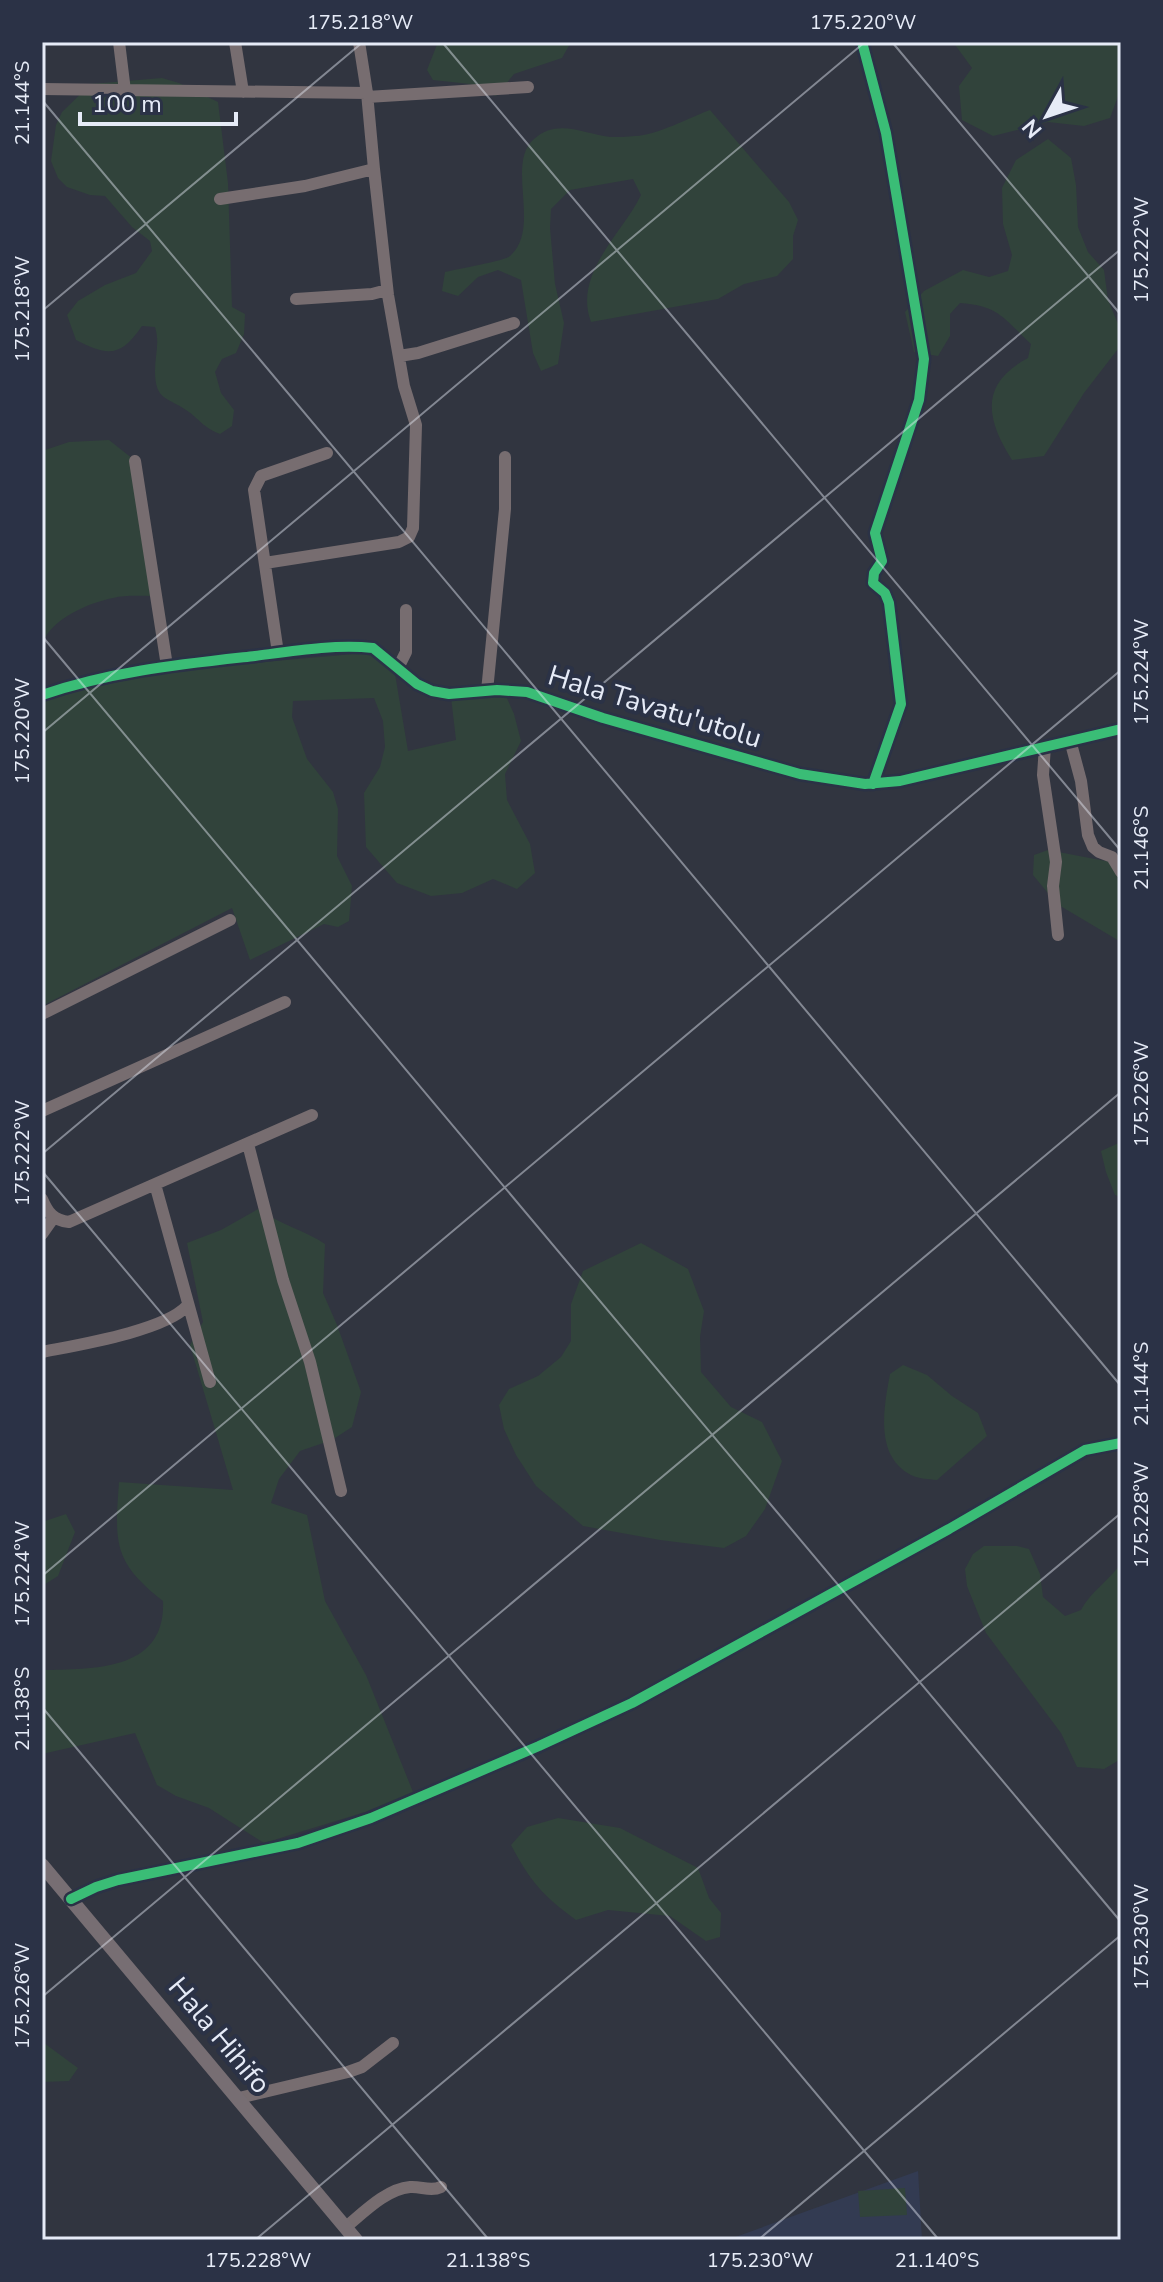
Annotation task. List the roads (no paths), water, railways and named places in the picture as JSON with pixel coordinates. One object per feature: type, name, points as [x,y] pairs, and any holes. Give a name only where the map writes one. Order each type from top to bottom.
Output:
[{"type":"main road","name":"Hala Hihifo","points":[[42,1865],[356,2240]]},
{"type":"street","points":[[119,42],[125,91]]},
{"type":"street","points":[[235,42],[243,92]]},
{"type":"street","points":[[265,563],[399,542],[409,537],[413,528],[416,425],[387,290],[359,42]]},
{"type":"street","points":[[862,42],[886,133],[924,359],[919,400],[875,533],[882,561],[874,573],[873,583],[885,593],[889,603],[901,704],[873,784]]},
{"type":"street","points":[[42,89],[367,95],[528,87]]},
{"type":"street","points":[[220,199],[305,186],[374,169]]},
{"type":"street","points":[[296,299],[372,294],[387,290]]},
{"type":"street","points":[[399,356],[514,323]]},
{"type":"street","points":[[278,653],[254,490],[261,476],[327,453]]},
{"type":"street","points":[[487,691],[505,509],[505,457]]},
{"type":"street","points":[[135,461],[167,666]]},
{"type":"street","points":[[398,668],[406,652],[406,610]]},
{"type":"street","name":"Hala Tavatu'utolu","points":[[42,695],[78,683],[167,666],[278,653],[373,648],[417,684],[432,691],[449,694],[527,692],[603,718],[780,769],[838,782],[873,784],[900,781],[1121,729]]},
{"type":"street","points":[[1070,740],[1081,781],[1088,835],[1093,847],[1112,857],[1121,872]]},
{"type":"street","points":[[1045,746],[1043,775],[1056,862],[1053,886],[1058,935]]},
{"type":"street","points":[[42,1014],[230,920]]},
{"type":"street","points":[[42,1111],[285,1002]]},
{"type":"street","points":[[42,1199],[49,1214],[69,1222],[312,1115]]},
{"type":"street","points":[[248,1144],[283,1280],[310,1362],[341,1491]]},
{"type":"street","points":[[155,1184],[210,1382]]},
{"type":"street","points":[[42,1234],[54,1217]]},
{"type":"street","points":[[42,1352],[136,1331],[180,1314],[187,1306]]},
{"type":"street","points":[[71,1899],[118,1880],[298,1843],[371,1818],[526,1752],[632,1703],[949,1529],[1085,1450],[1121,1443]]},
{"type":"street","points":[[239,2098],[362,2067],[393,2043]]},
{"type":"street","points":[[346,2227],[396,2190],[410,2187],[435,2190],[441,2187]]}]
